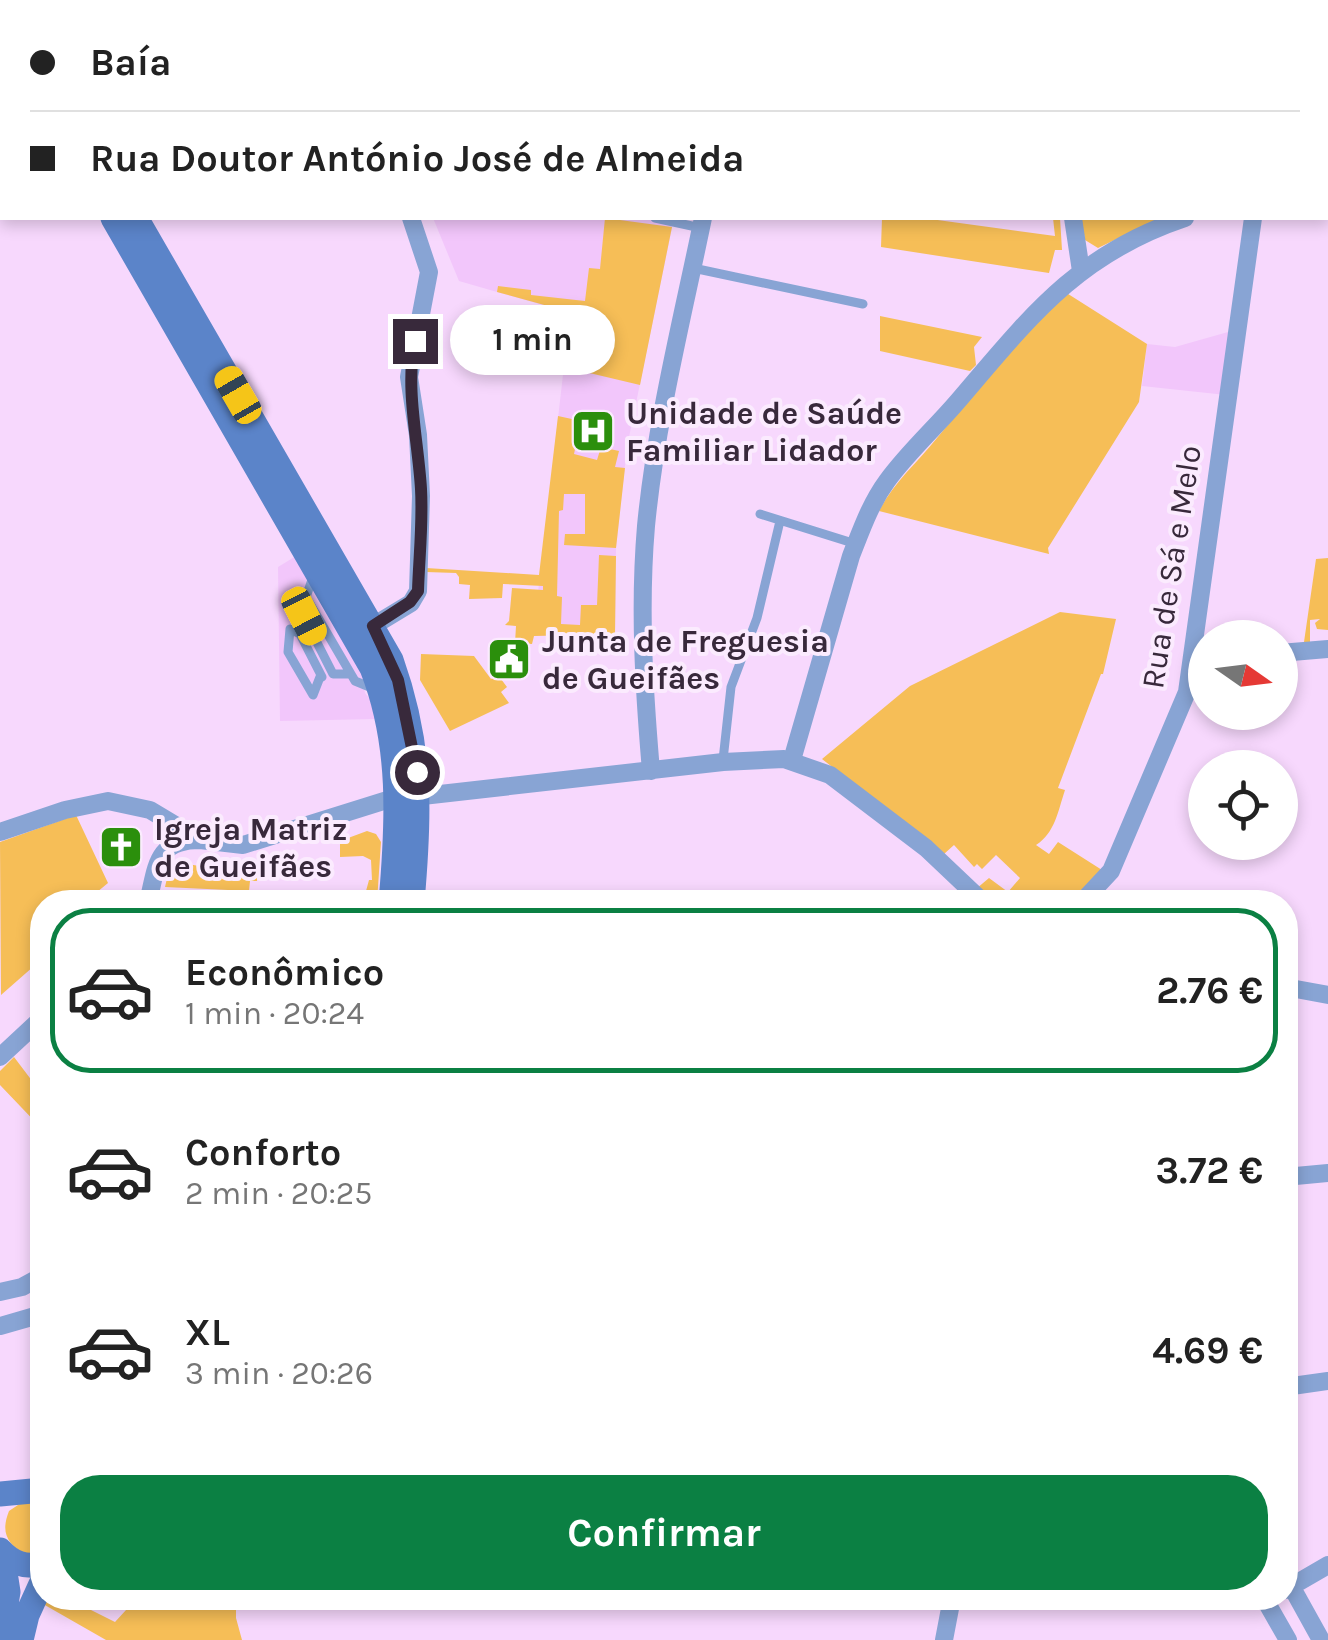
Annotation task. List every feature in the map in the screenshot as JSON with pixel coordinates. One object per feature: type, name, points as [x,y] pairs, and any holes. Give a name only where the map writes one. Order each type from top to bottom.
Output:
[{"type":"main road","points":[[114,220],[364,631],[391,660],[416,756],[393,890]]},
{"type":"main road","points":[[137,220],[324,562]]},
{"type":"main road","points":[[364,631],[408,798],[412,890]]},
{"type":"main road","points":[[1,1552],[22,1565],[30,1565]]},
{"type":"main road","points":[[0,1640],[8,1592],[1,1552]]},
{"type":"main road","points":[[21,1640],[30,1608]]},
{"type":"street","points":[[364,631],[410,602],[418,591],[421,496],[418,434],[408,377],[429,272],[412,220]]},
{"type":"street","points":[[1073,220],[1082,271]]},
{"type":"street","points":[[792,760],[856,544],[876,500],[894,473],[1057,288],[1130,238],[1180,220]]},
{"type":"street","name":"Rua de Sá e Melo","points":[[1203,620],[1252,220]]},
{"type":"street","points":[[651,771],[643,631],[646,529],[658,436],[702,223]]},
{"type":"street","points":[[1298,652],[1328,649]]},
{"type":"street","name":"Rua de Sá e Melo","points":[[1094,890],[1111,872],[1151,782],[1188,683]]},
{"type":"street","points":[[151,890],[164,850],[177,842],[259,842],[369,804],[774,758],[792,760],[830,775],[926,848],[970,890]]},
{"type":"street","points":[[0,832],[65,810],[108,802],[150,810],[200,840]]},
{"type":"street","points":[[1298,989],[1328,995]]},
{"type":"street","points":[[0,1057],[30,1029]]},
{"type":"street","points":[[1298,1176],[1328,1174]]},
{"type":"street","points":[[0,1292],[30,1283]]},
{"type":"street","points":[[0,1326],[30,1317]]},
{"type":"street","points":[[1298,1385],[1328,1381]]},
{"type":"street","points":[[1298,1579],[1328,1565]]},
{"type":"street","points":[[1298,1602],[1321,1640]]},
{"type":"street","points":[[944,1640],[950,1610]]},
{"type":"street","points":[[1273,1610],[1288,1640]]},
{"type":"lane","points":[[673,220],[702,223]]},
{"type":"lane","points":[[692,268],[864,304]]},
{"type":"lane","points":[[760,514],[856,544]]},
{"type":"lane","points":[[723,762],[732,687],[756,618],[780,521]]},
{"type":"lane","points":[[300,634],[290,630],[288,652],[313,695],[320,677],[300,634],[306,598],[324,562]]},
{"type":"lane","points":[[306,598],[355,681],[381,692]]},
{"type":"lane","points":[[304,616],[333,674]]},
{"type":"lane","points":[[320,677],[350,674]]},
{"type":"shaded area","points":[[434,220],[674,220],[627,447],[616,548],[615,634],[533,636],[564,366],[582,370],[595,320],[459,281]]},
{"type":"shaded area","points":[[605,220],[672,227],[640,385],[581,371],[595,319],[497,292],[498,286],[531,290],[531,295],[585,301],[589,268],[600,269]]},
{"type":"shaded area","points":[[882,220],[938,220],[1055,236],[1053,220],[1060,220],[1062,250],[1055,250],[1049,273],[881,247]]},
{"type":"shaded area","points":[[1081,220],[1156,220],[1098,248],[1085,240]]},
{"type":"shaded area","points":[[1065,292],[1147,344],[1139,402],[1048,548],[1049,554],[879,511],[999,363]]},
{"type":"shaded area","points":[[880,316],[982,337],[974,347],[976,365],[970,371],[880,351]]},
{"type":"shaded area","points":[[1228,332],[1226,395],[1142,386],[1147,344],[1175,347]]},
{"type":"shaded area","points":[[558,416],[581,421],[574,454],[597,460],[601,447],[619,451],[615,467],[625,468],[616,548],[564,545],[565,534],[585,534],[585,494],[564,494],[563,510],[559,511],[557,596],[562,597],[561,624],[580,625],[581,605],[597,605],[599,555],[616,556],[615,634],[534,636],[532,644],[515,643],[516,626],[505,625],[509,621],[512,588],[543,590],[543,586],[503,584],[502,598],[469,599],[470,585],[459,584],[456,573],[426,572],[426,568],[539,575]]},
{"type":"shaded area","points":[[296,556],[362,672],[375,719],[280,721],[278,567]]},
{"type":"shaded area","points":[[1328,558],[1328,630],[1317,629],[1315,623],[1320,619],[1310,620],[1310,642],[1304,642],[1316,559]]},
{"type":"shaded area","points":[[1060,612],[1116,619],[1103,674],[1058,788],[1065,790],[1058,813],[1048,834],[1036,845],[1049,854],[1058,842],[1102,870],[1081,890],[1010,890],[1020,878],[996,855],[982,869],[977,864],[974,867],[954,845],[944,854],[822,759],[910,686]]},
{"type":"shaded area","points":[[421,654],[474,656],[491,679],[498,675],[507,687],[501,692],[509,703],[450,731],[420,680]]},
{"type":"shaded area","points":[[76,815],[108,883],[100,890],[30,890],[30,970],[1,995],[0,842]]},
{"type":"shaded area","points":[[367,831],[376,834],[381,842],[378,890],[366,890],[372,880],[371,860],[363,856],[340,857],[340,841]]},
{"type":"shaded area","points":[[176,862],[228,871],[257,869],[257,881],[250,881],[249,890],[165,887],[170,865]]},
{"type":"shaded area","points":[[989,878],[1005,890],[976,889]]},
{"type":"shaded area","points":[[14,1057],[30,1078],[30,1116],[0,1085],[0,1071]]},
{"type":"shaded area","points":[[30,1501],[30,1556],[25,1556],[7,1537],[9,1511]]},
{"type":"shaded area","points":[[54,1610],[91,1610],[115,1622],[126,1610],[236,1610],[242,1640],[106,1640]]},
{"type":"place","name":"Unidade de Saúde Familiar Lidador","points":[[593,431]]},
{"type":"place","name":"Junta de Freguesia de Gueifães","points":[[509,659]]},
{"type":"place","name":"Igreja Matriz de Gueifães","points":[[121,847]]},
{"type":"route","points":[[415,341],[408,377],[418,434],[421,496],[418,591],[410,602],[373,626],[398,680],[417,772]]}]
